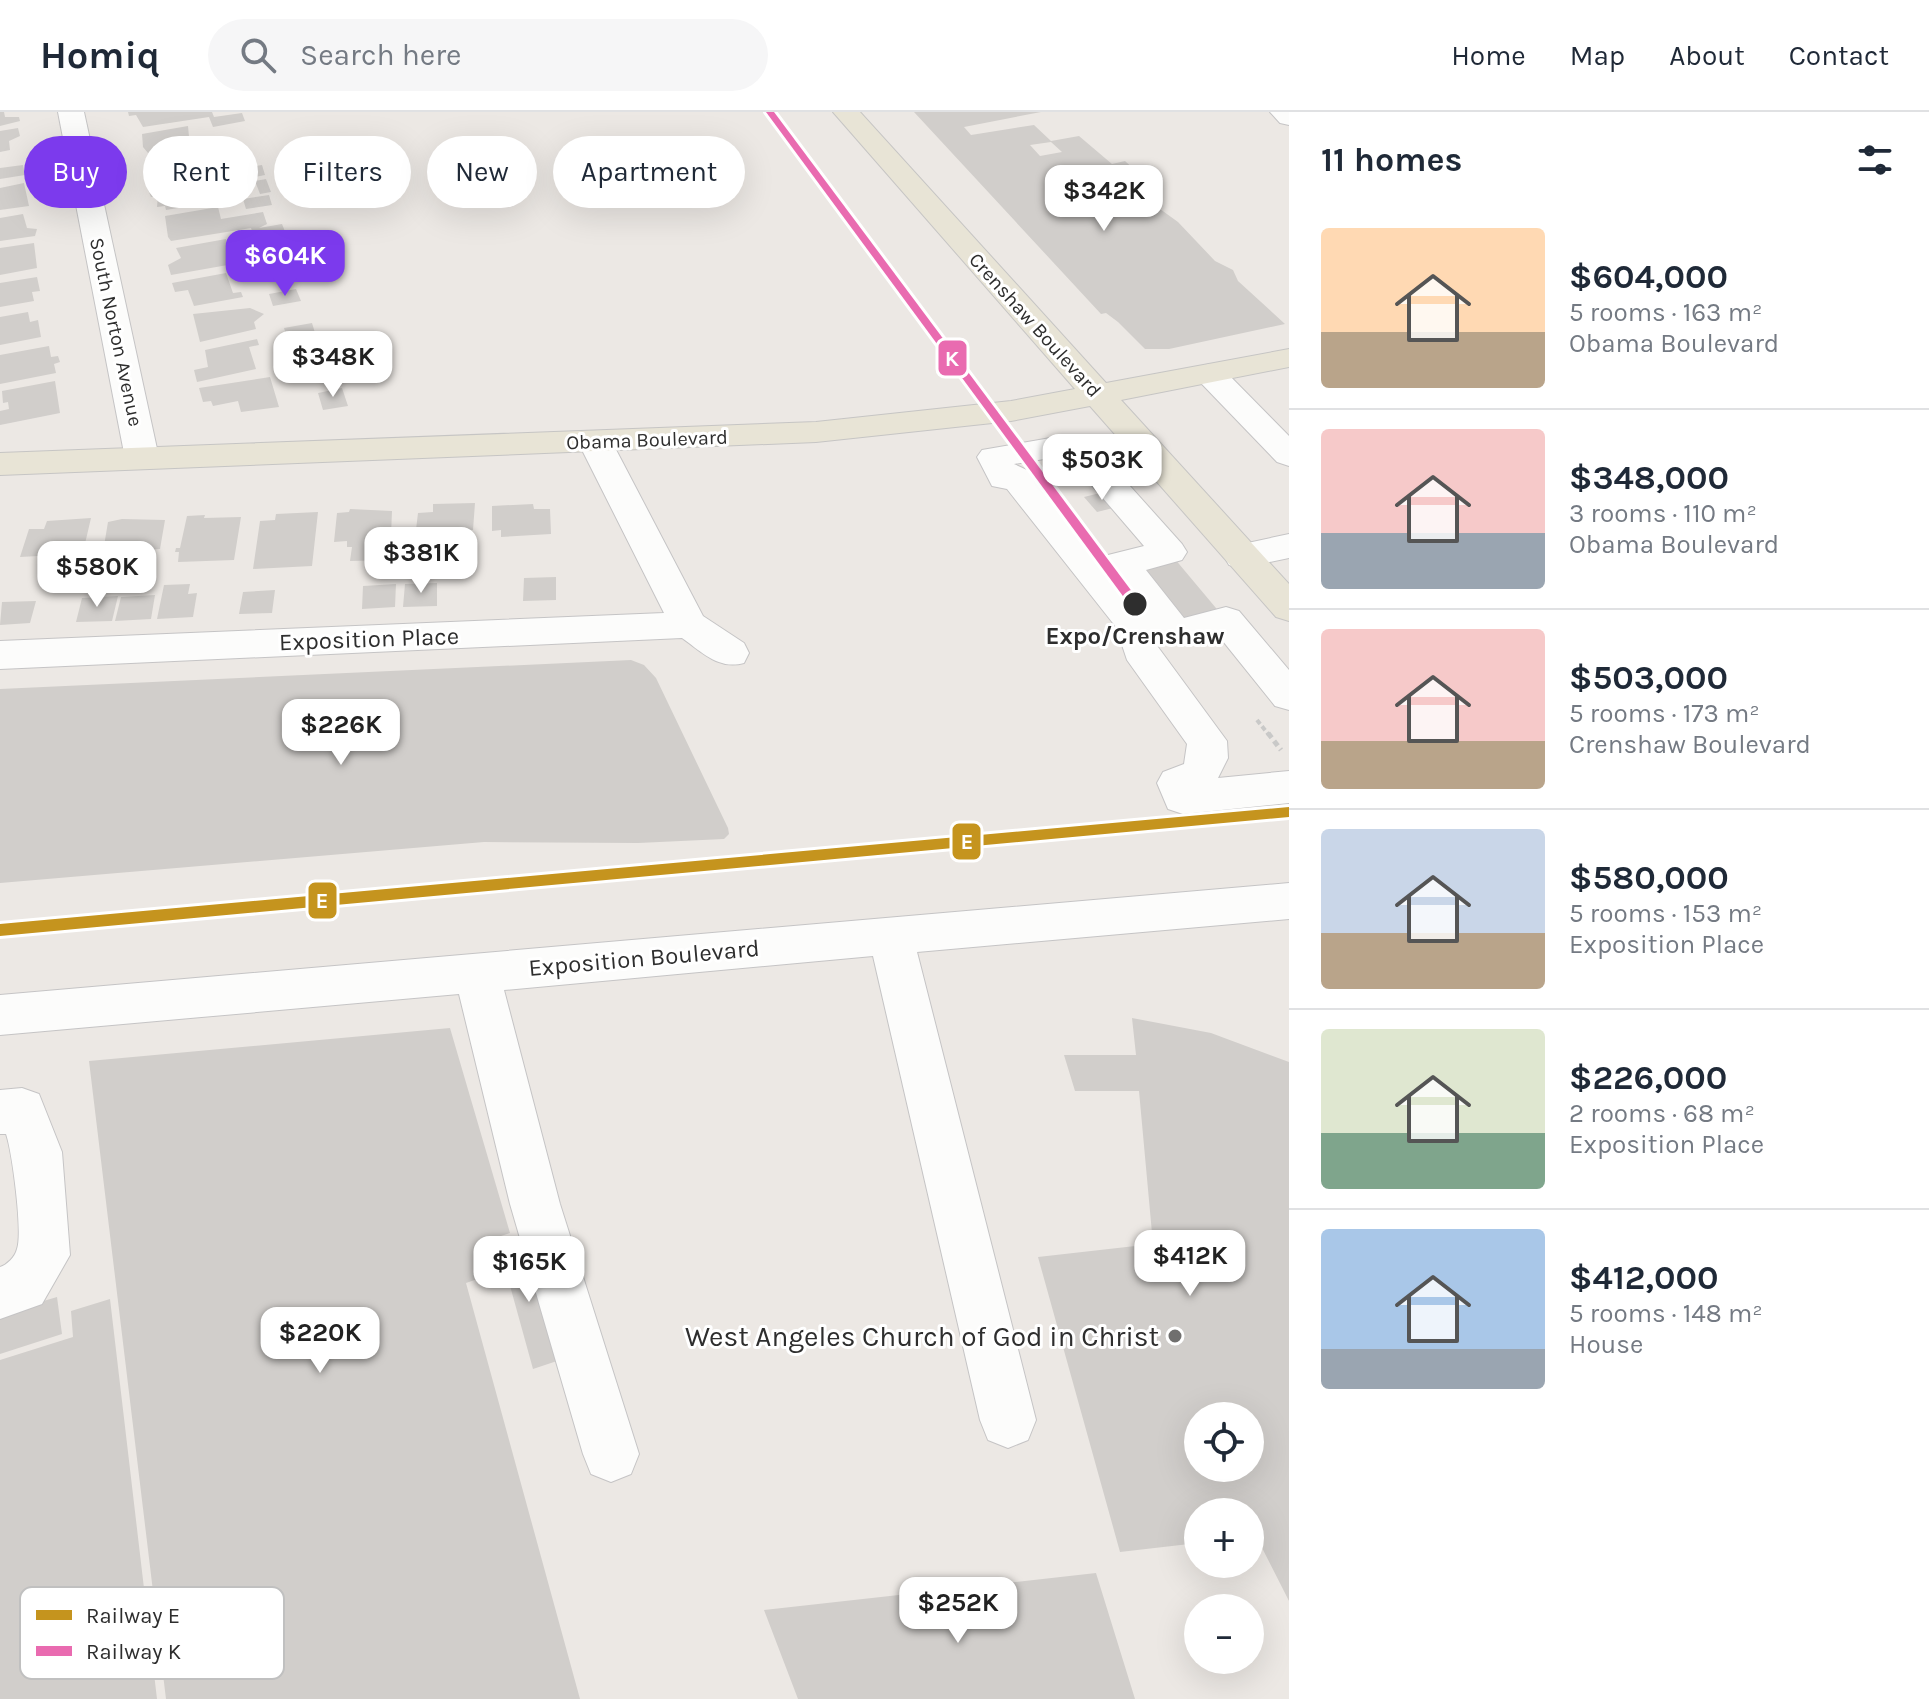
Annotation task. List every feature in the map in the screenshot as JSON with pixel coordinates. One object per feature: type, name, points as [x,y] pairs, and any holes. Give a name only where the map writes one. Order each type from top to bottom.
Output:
[{"type":"main road","name":"Crenshaw Boulevard","points":[[846,112],[1289,608]]},
{"type":"main road","name":"Obama Boulevard","points":[[0,464],[816,432],[1011,411],[1099,397],[1289,358]]},
{"type":"street","name":"South Norton Avenue","points":[[71,112],[142,458]]},
{"type":"street","points":[[1283,112],[1289,117]]},
{"type":"street","points":[[1210,374],[1289,455]]},
{"type":"street","points":[[595,442],[689,625],[730,653]]},
{"type":"street","points":[[1289,696],[1226,620],[1176,633],[1121,564],[1169,552],[1083,454],[1062,446],[994,457],[1004,478],[1017,479],[1134,624],[1140,650],[1207,741],[1208,758],[1199,775],[1178,783],[1183,798],[1289,787]]},
{"type":"street","points":[[1242,556],[1289,546]]},
{"type":"street","name":"Exposition Place","points":[[0,655],[689,625]]},
{"type":"street","name":"Exposition Boulevard","points":[[0,1015],[1289,901]]},
{"type":"street","points":[[891,937],[1008,1420]]},
{"type":"street","points":[[477,973],[535,1204],[611,1454]]},
{"type":"street","points":[[0,1112],[22,1110],[37,1152],[44,1255],[23,1286],[0,1293]]},
{"type":"building","points":[[0,112],[4,112],[5,117],[19,117],[20,121],[0,126]]},
{"type":"building","points":[[128,112],[212,112],[214,117],[242,113],[245,121],[213,127],[209,117],[143,127],[136,115],[129,116]]},
{"type":"building","points":[[914,112],[1041,112],[964,127],[971,135],[1034,125],[1051,141],[1079,136],[1112,164],[1125,161],[1150,184],[1136,187],[1147,196],[1125,200],[1138,213],[1160,209],[1178,222],[1215,261],[1233,270],[1238,281],[1285,324],[1169,349],[1145,349],[1118,322],[1106,313],[1101,314]],"holes":[[[1051,142],[1062,152],[1040,156],[1030,145]]]},
{"type":"building","points":[[188,126],[189,136],[143,136],[143,147],[142,134]]},
{"type":"building","points":[[18,128],[20,136],[9,141],[10,150],[0,152],[0,131]]},
{"type":"building","points":[[23,165],[24,175],[0,179],[0,168]]},
{"type":"building","points":[[262,165],[265,175],[258,176],[258,166]]},
{"type":"building","points":[[266,179],[271,192],[260,194],[258,180]]},
{"type":"building","points":[[24,183],[24,207],[0,210],[0,188]]},
{"type":"building","points":[[269,195],[272,205],[258,207],[258,197]]},
{"type":"building","points":[[212,208],[218,208],[221,219],[263,212],[267,224],[259,228],[282,224],[286,234],[255,240],[251,228],[171,241],[165,216]]},
{"type":"building","points":[[23,214],[27,228],[37,229],[35,236],[0,241],[0,218]]},
{"type":"building","points":[[226,239],[226,252],[258,247],[262,259],[171,275],[168,265],[181,258],[176,248]]},
{"type":"building","points":[[34,243],[37,268],[0,275],[0,248]]},
{"type":"building","points":[[286,256],[289,268],[263,272],[259,261]]},
{"type":"building","points":[[226,273],[233,293],[241,292],[243,297],[194,306],[188,290],[175,292],[172,283]]},
{"type":"building","points":[[37,277],[40,291],[32,292],[34,301],[0,307],[0,283]]},
{"type":"building","points":[[296,289],[301,301],[273,306],[269,294]]},
{"type":"building","points":[[250,308],[264,314],[254,322],[256,329],[200,342],[193,314]]},
{"type":"building","points":[[28,312],[30,322],[38,320],[41,337],[0,345],[0,317]]},
{"type":"building","points":[[312,323],[316,336],[288,341],[284,328]]},
{"type":"building","points":[[257,339],[259,345],[249,347],[256,369],[197,382],[194,370],[208,367],[205,350]]},
{"type":"building","points":[[49,346],[51,357],[58,356],[60,362],[54,364],[56,373],[0,384],[0,355]]},
{"type":"building","points":[[270,377],[279,407],[241,412],[238,401],[213,406],[211,401],[203,402],[199,388]]},
{"type":"building","points":[[55,381],[60,413],[0,425],[0,411],[9,409],[8,402],[3,403],[2,391]]},
{"type":"building","points":[[342,388],[348,406],[323,410],[318,393]]},
{"type":"building","points":[[1108,491],[1121,506],[1097,512],[1084,497]]},
{"type":"building","points":[[475,503],[473,530],[466,530],[466,546],[450,546],[450,538],[415,538],[418,513],[433,512],[433,504]]},
{"type":"building","points":[[533,504],[534,509],[550,509],[551,534],[501,537],[501,530],[492,531],[492,506]]},
{"type":"building","points":[[350,509],[392,511],[390,560],[350,561],[352,547],[347,547],[347,541],[334,542],[337,513],[349,512]]},
{"type":"building","points":[[318,512],[312,566],[253,569],[260,521],[275,520],[276,514]]},
{"type":"building","points":[[205,515],[204,518],[241,517],[234,560],[178,562],[179,552],[175,552],[176,548],[180,548],[187,516]]},
{"type":"building","points":[[91,518],[84,548],[57,555],[20,557],[29,529],[44,529],[47,521]]},
{"type":"building","points":[[122,519],[165,520],[160,549],[145,550],[144,561],[101,564],[108,522]]},
{"type":"building","points":[[1169,552],[1226,620],[1176,633],[1121,564]]},
{"type":"building","points":[[418,554],[417,564],[404,565],[404,555]]},
{"type":"building","points":[[556,577],[556,600],[523,601],[524,578]]},
{"type":"building","points":[[437,583],[437,606],[403,607],[405,584]]},
{"type":"building","points":[[190,584],[188,594],[197,593],[193,617],[157,619],[164,585]]},
{"type":"building","points":[[396,584],[395,607],[362,609],[363,586]]},
{"type":"building","points":[[275,590],[272,613],[239,614],[243,592]]},
{"type":"building","points":[[155,595],[151,619],[115,621],[121,597]]},
{"type":"building","points":[[118,596],[112,621],[76,622],[82,598]]},
{"type":"building","points":[[36,601],[30,623],[0,625],[2,602]]},
{"type":"building","points":[[631,660],[644,665],[656,678],[728,828],[729,834],[724,839],[638,843],[484,842],[0,883],[0,689]]},
{"type":"building","name":"West Angeles Church of God in Christ","points":[[1132,1018],[1211,1033],[1289,1062],[1289,1601],[1264,1552],[1264,1498],[1184,1498],[1184,1545],[1120,1552],[1038,1257],[1153,1244],[1139,1091],[1075,1091],[1064,1055],[1136,1055]]},
{"type":"building","points":[[450,1028],[510,1233],[486,1241],[495,1273],[466,1283],[580,1699],[166,1699],[164,1679],[284,1679],[284,1587],[152,1587],[89,1061]]},
{"type":"building","points":[[525,1238],[560,1360],[533,1369],[499,1246]]},
{"type":"building","points":[[57,1297],[62,1334],[0,1354],[0,1314]]},
{"type":"building","points":[[110,1299],[144,1587],[20,1587],[20,1679],[155,1679],[157,1699],[0,1699],[0,1360],[73,1337],[71,1311]]},
{"type":"building","points":[[1096,1573],[1135,1699],[798,1699],[764,1610]]},
{"type":"rail line","name":"K","points":[[770,112],[1135,604]]},
{"type":"rail line","name":"E","points":[[0,930],[1289,812]]},
{"type":"place","name":"Expo/Crenshaw","points":[[1135,604]]},
{"type":"place","name":"West Angeles Church of God in Christ","points":[[1175,1336]]}]
